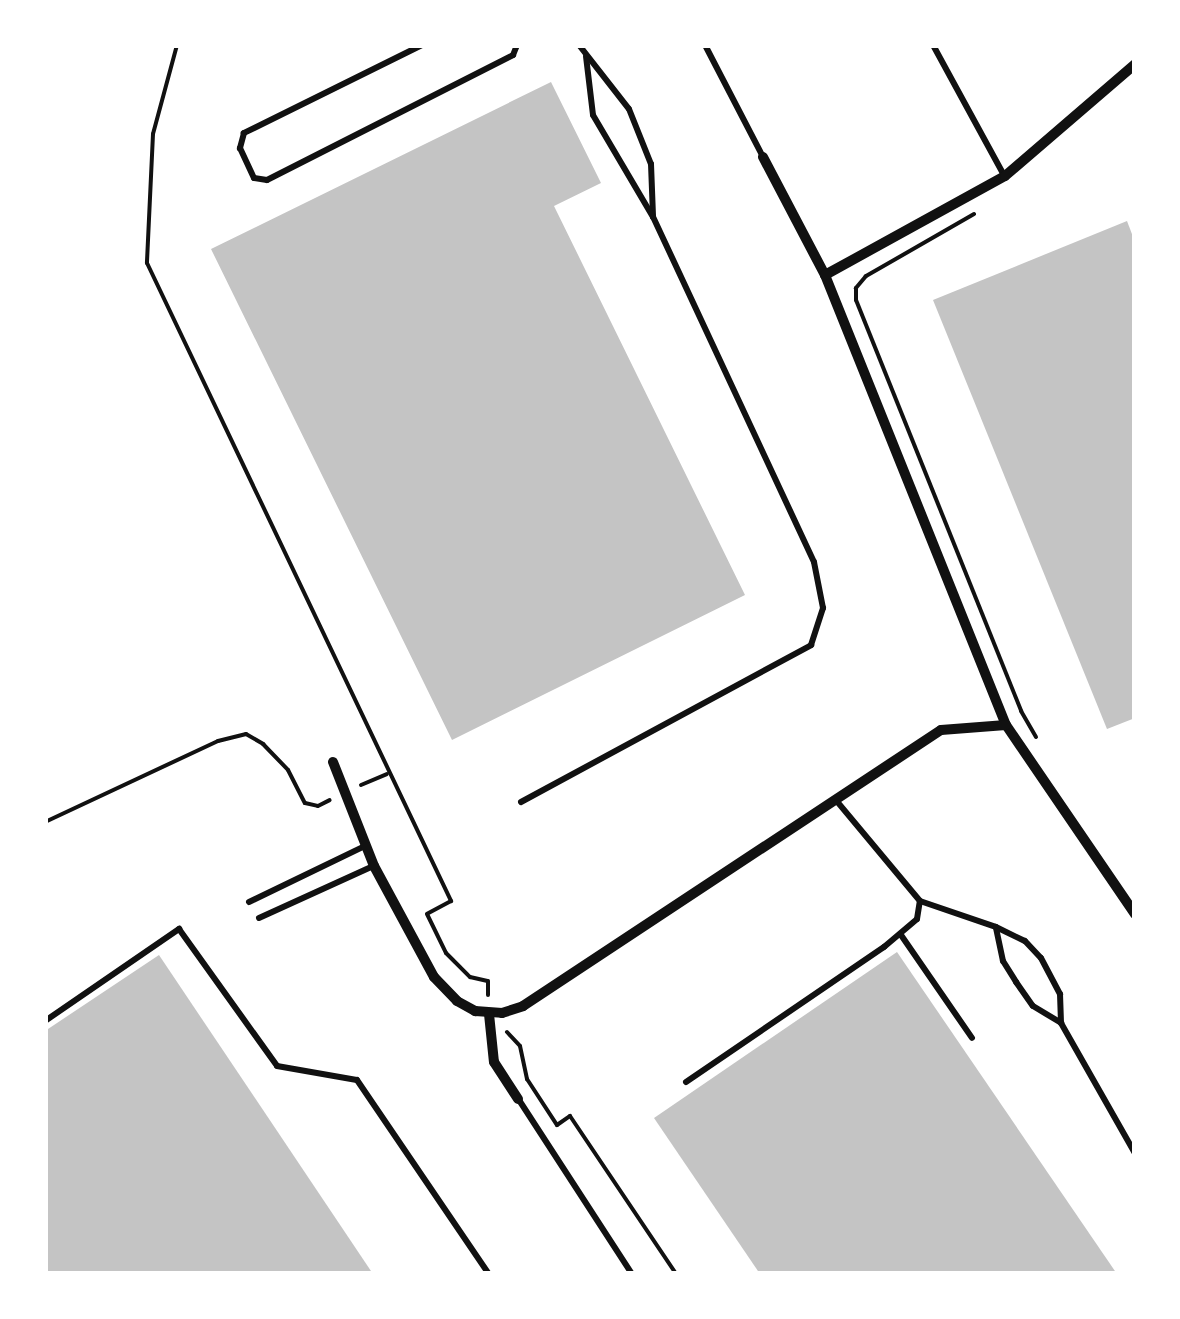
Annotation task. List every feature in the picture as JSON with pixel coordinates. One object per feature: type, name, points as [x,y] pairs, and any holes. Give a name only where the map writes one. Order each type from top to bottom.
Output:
[{"type":"street","points":[[825,275],[1004,176],[1135,64]]},
{"type":"street","points":[[763,157],[825,275],[1006,725],[1135,914]]},
{"type":"street","points":[[333,762],[374,866],[434,977],[457,1001],[489,1014],[524,1006],[941,730],[1006,725]]},
{"type":"street","points":[[489,1014],[494,1062],[518,1098]]},
{"type":"lane","points":[[422,45],[244,133],[240,148],[254,178],[267,180],[285,171],[512,55],[518,45]]},
{"type":"lane","points":[[578,45],[629,109],[651,164],[653,217]]},
{"type":"lane","points":[[705,45],[763,157]]},
{"type":"lane","points":[[932,45],[1004,176]]},
{"type":"lane","points":[[521,802],[811,645],[823,608],[814,562],[653,217],[593,114],[586,56]]},
{"type":"lane","points":[[835,798],[920,901],[1025,941],[1041,958],[1060,994],[1060,1023]]},
{"type":"lane","points":[[249,902],[366,845]]},
{"type":"lane","points":[[259,918],[374,866]]},
{"type":"lane","points":[[686,1082],[901,935],[917,919],[920,901]]},
{"type":"lane","points":[[996,927],[1003,961],[1033,1006],[1060,1023],[1135,1152]]},
{"type":"lane","points":[[45,1021],[178,929],[277,1066],[358,1080],[489,1274]]},
{"type":"lane","points":[[901,935],[972,1038]]},
{"type":"lane","points":[[518,1098],[632,1274]]},
{"type":"path","points":[[177,45],[153,134],[147,263],[177,334],[331,645],[387,774],[451,901],[426,914],[446,953],[470,977],[488,982],[489,1014],[520,1046],[527,1079],[557,1124],[570,1116],[676,1274]]},
{"type":"path","points":[[856,300],[1021,711],[1040,743]]},
{"type":"path","points":[[45,822],[218,741],[246,734],[263,744],[288,770],[305,803],[318,806],[387,774]]},
{"type":"building","points":[[551,82],[601,183],[554,206],[745,595],[452,740],[211,249]]},
{"type":"building","points":[[1127,221],[1135,242],[1135,718],[1107,729],[933,300]]},
{"type":"building","points":[[897,952],[1117,1274],[760,1274],[654,1118]]},
{"type":"building","points":[[159,955],[373,1274],[45,1274],[45,1031]]}]
